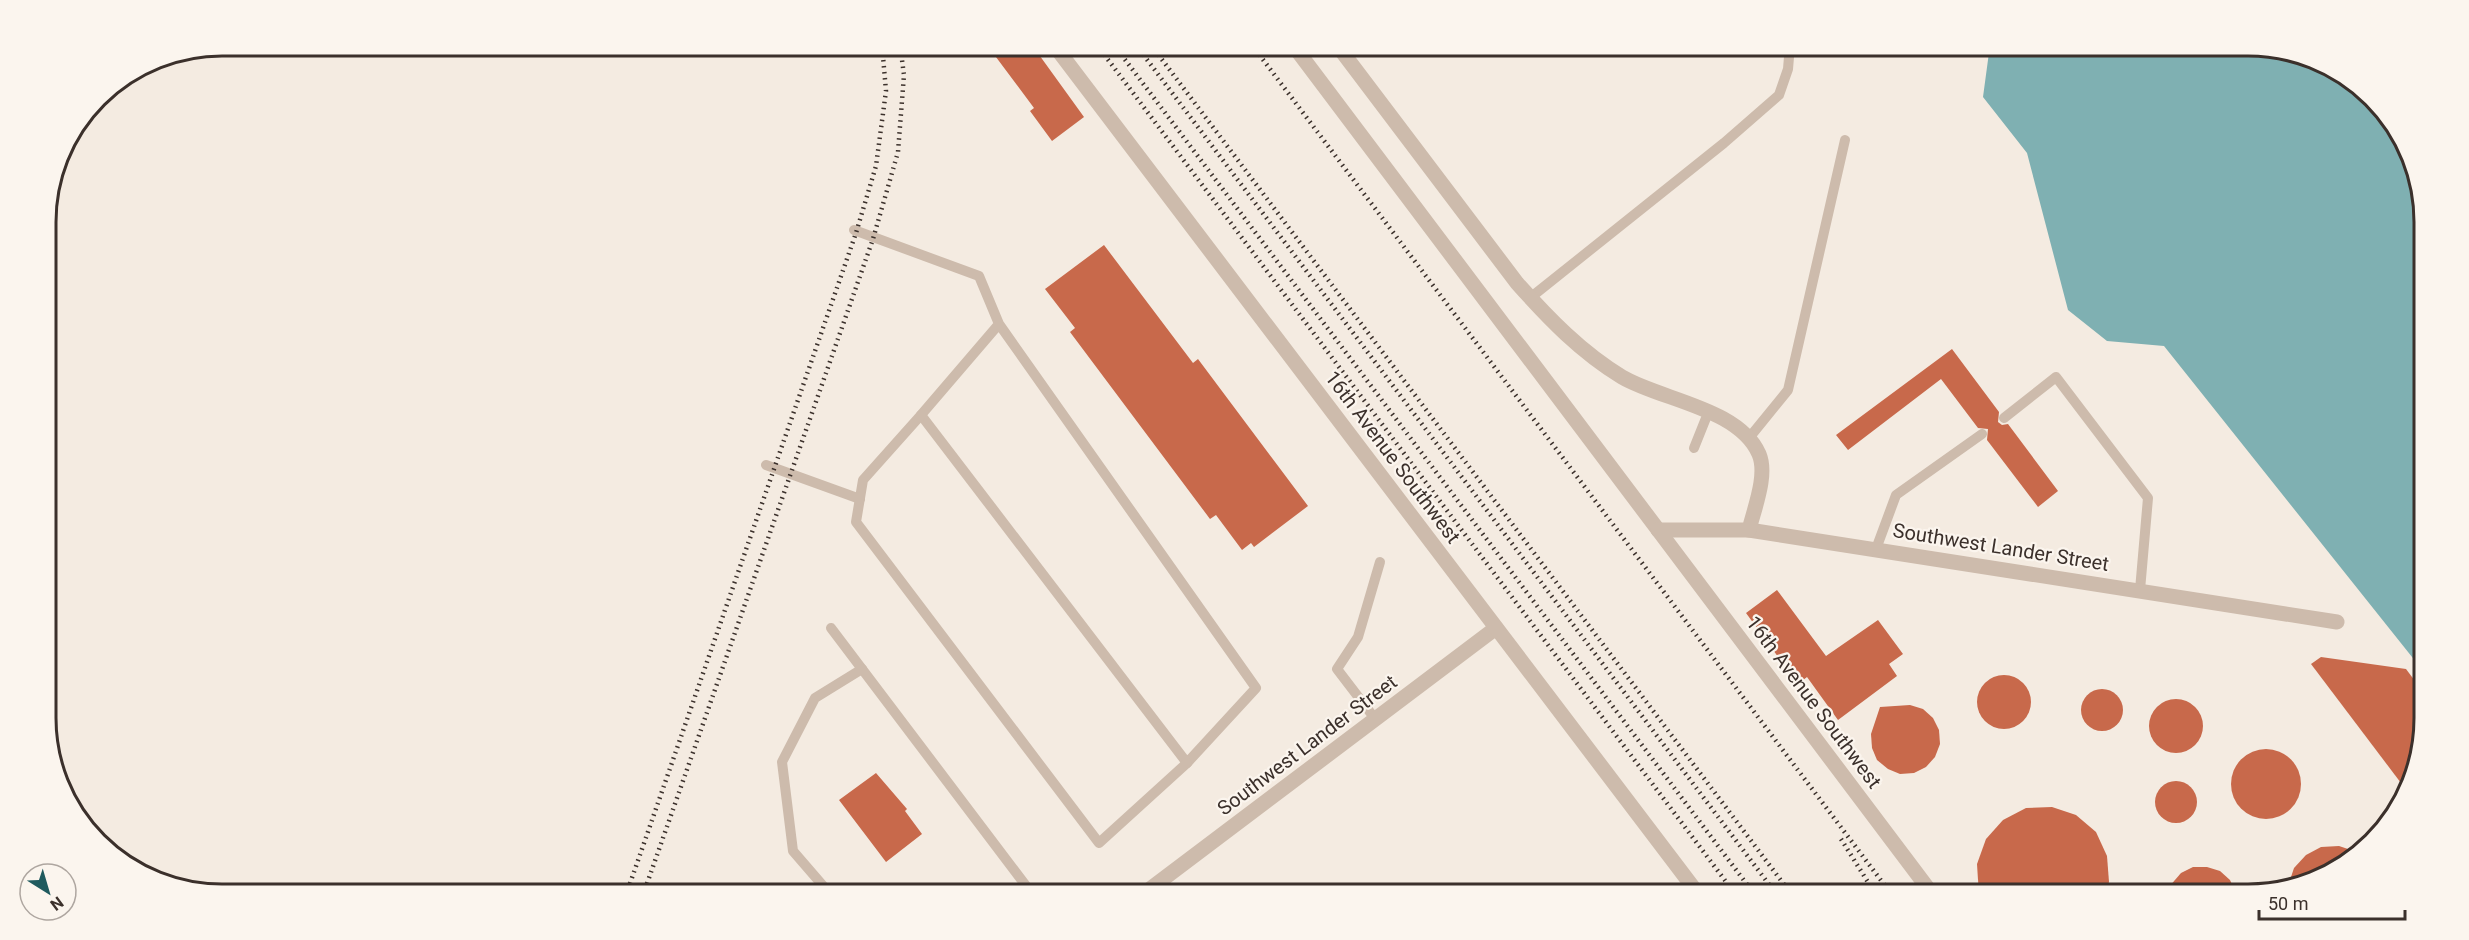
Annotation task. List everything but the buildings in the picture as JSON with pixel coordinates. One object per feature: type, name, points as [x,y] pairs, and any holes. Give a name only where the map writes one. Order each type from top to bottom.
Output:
[{"type":"street","name":"16th Avenue Southwest","points":[[1062,56],[1691,884]]},
{"type":"street","name":"16th Avenue Southwest","points":[[1301,56],[1925,884]]},
{"type":"street","points":[[1345,56],[1530,298],[1592,357],[1625,378],[1727,420],[1749,438],[1760,455],[1761,474],[1749,530]]},
{"type":"street","name":"Southwest Lander Street","points":[[1658,530],[1749,530],[2337,622]]},
{"type":"street","name":"Southwest Lander Street","points":[[1157,884],[1496,628]]},
{"type":"lane","points":[[1530,298],[1724,143],[1779,95],[1788,69],[1789,56]]},
{"type":"lane","points":[[1749,438],[1788,390],[1845,140]]},
{"type":"lane","points":[[854,230],[980,276],[999,324],[1053,404],[1256,688],[1187,763],[1100,843],[856,522],[863,480],[999,324]]},
{"type":"lane","points":[[2004,418],[2056,377],[2148,498],[2140,590]]},
{"type":"lane","points":[[1694,448],[1708,413]]},
{"type":"lane","points":[[921,415],[1187,763]]},
{"type":"lane","points":[[1876,549],[1896,495],[1982,434]]},
{"type":"lane","points":[[766,465],[860,499]]},
{"type":"lane","points":[[1376,720],[1337,669],[1358,637],[1380,562]]},
{"type":"lane","points":[[831,628],[1025,884]]},
{"type":"lane","points":[[822,884],[793,851],[782,762],[815,698],[862,669]]},
{"type":"water","points":[[1989,56],[2269,57],[2301,64],[2340,83],[2372,112],[2386,129],[2405,168],[2414,221],[2414,659],[2164,346],[2107,341],[2068,310],[2027,153],[1983,97]]},
{"type":"railway","points":[[630,884],[856,233],[876,166],[886,91],[883,56]]},
{"type":"railway","points":[[647,884],[873,239],[898,152],[904,75],[901,56]]},
{"type":"railway","points":[[1105,56],[1728,884]]},
{"type":"railway","points":[[1122,56],[1747,884]]},
{"type":"railway","points":[[1144,56],[1769,884]]},
{"type":"railway","points":[[1159,56],[1784,884]]},
{"type":"railway","points":[[1260,56],[1884,884]]},
{"type":"railway","points":[[1841,839],[1869,884]]}]
